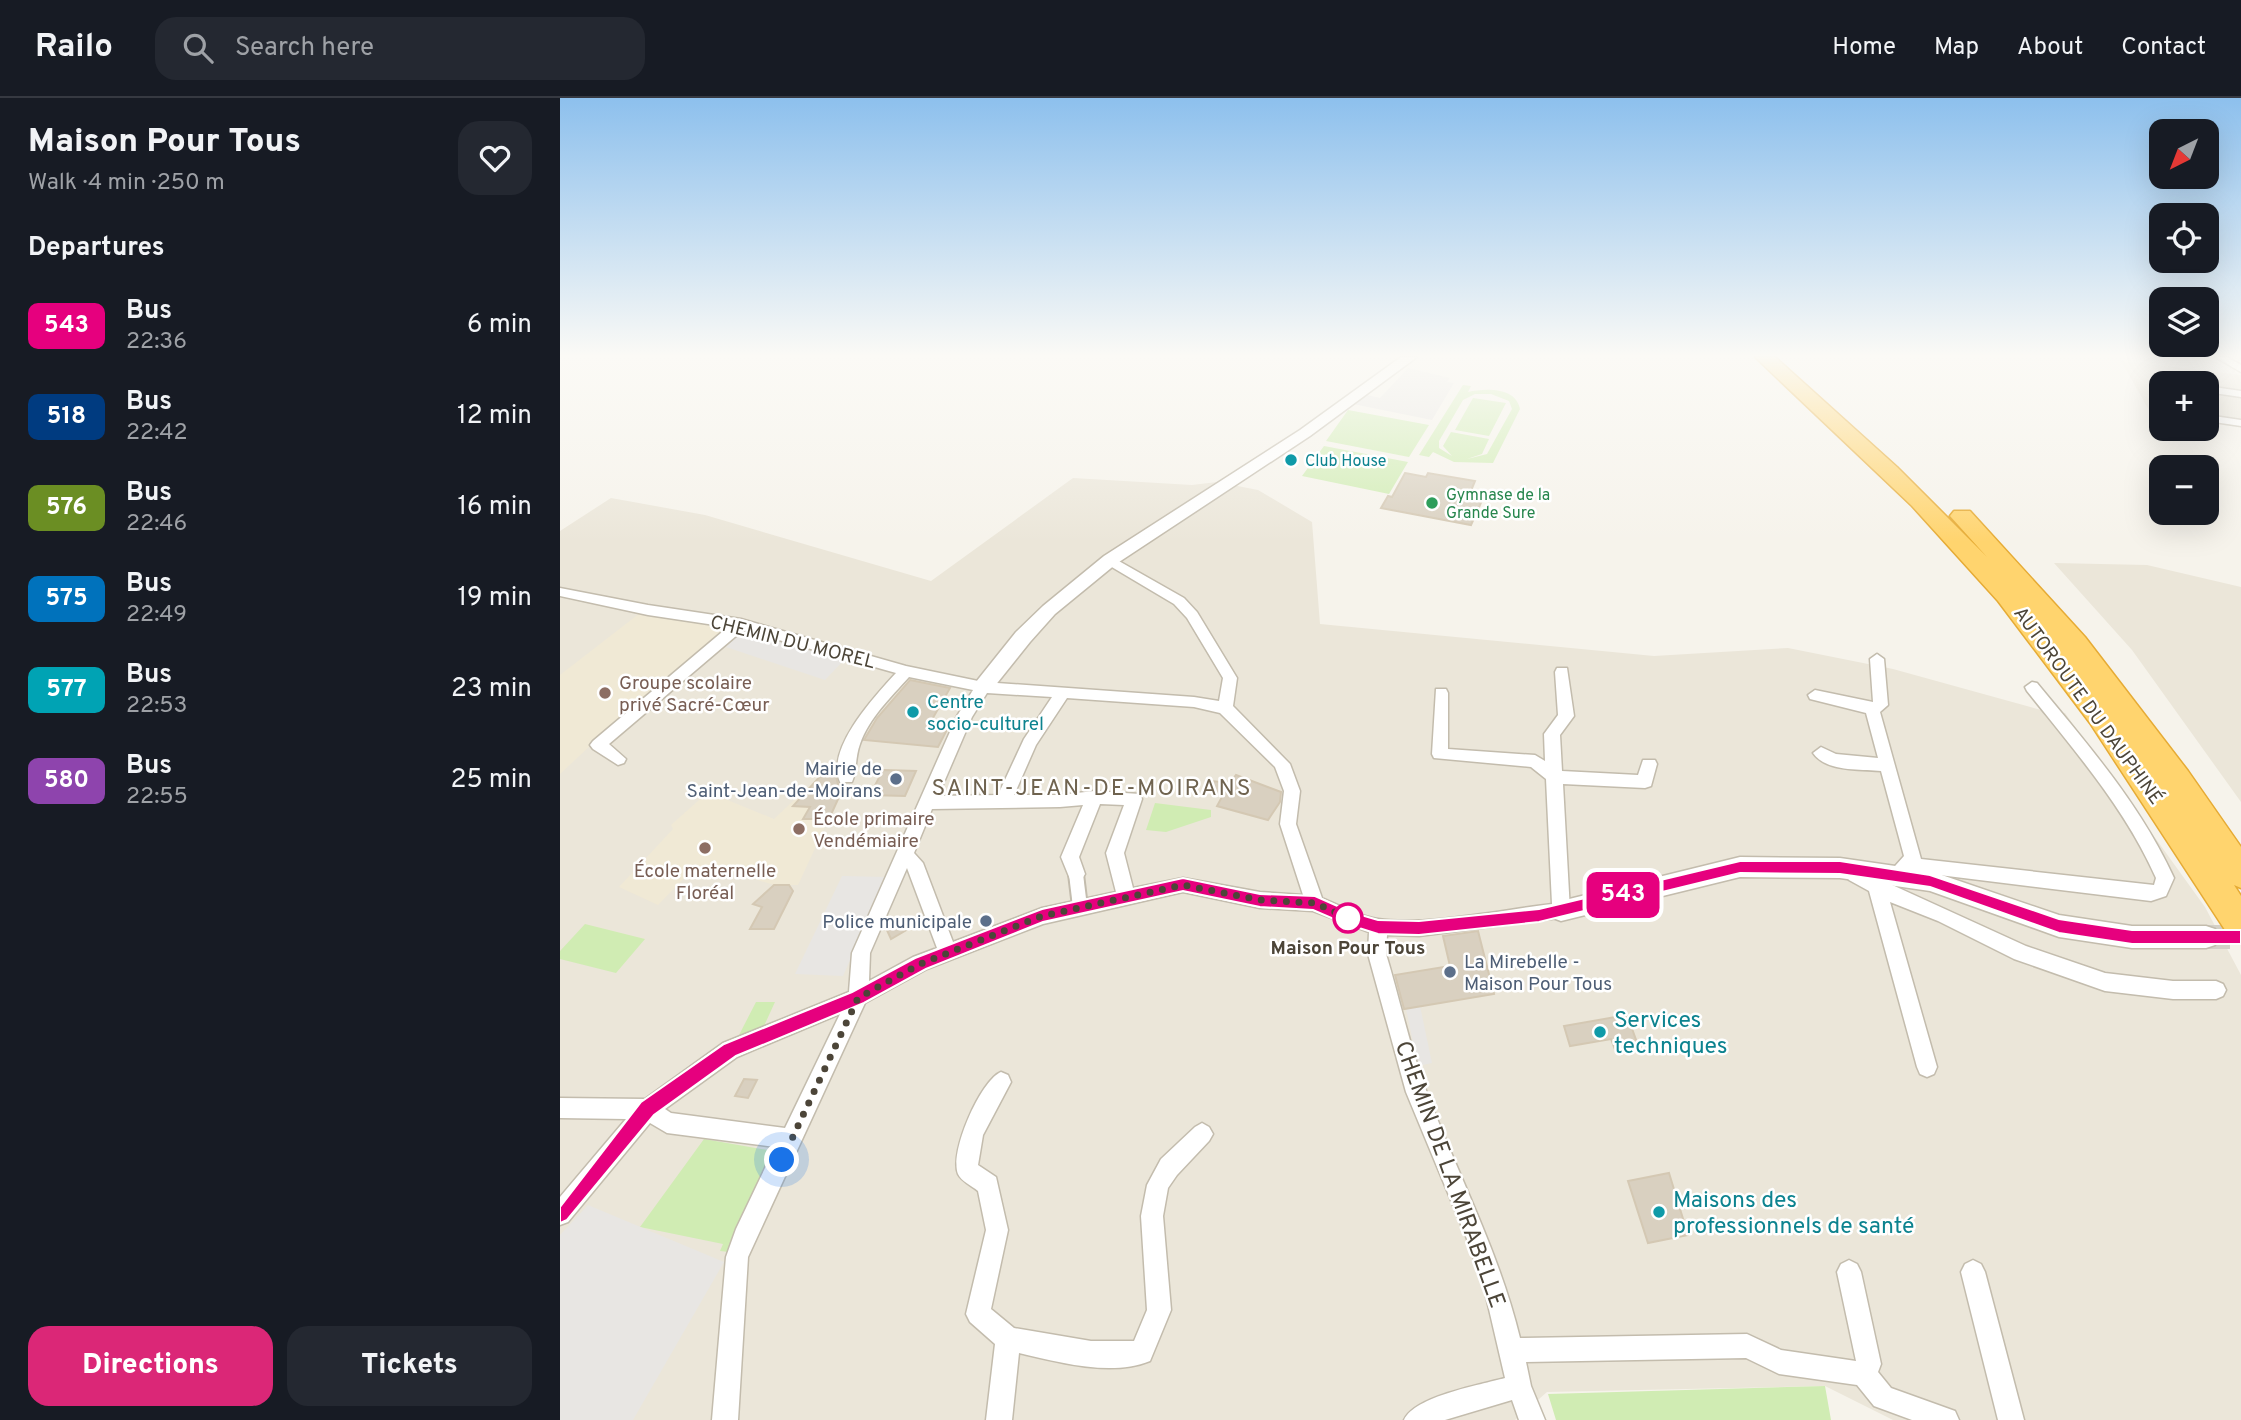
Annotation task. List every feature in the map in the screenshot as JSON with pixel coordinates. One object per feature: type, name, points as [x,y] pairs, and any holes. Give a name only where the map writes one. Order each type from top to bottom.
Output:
[{"type":"highway","name":"AUTOROUTE DU DAUPHINÉ","points":[[1832,419],[1886,468],[2006,594],[2085,694],[2130,757],[2241,925]]},
{"type":"highway","name":"AUTOROUTE DU DAUPHINÉ","points":[[1858,419],[1916,471],[2035,594],[2120,700],[2241,874]]},
{"type":"street","points":[[725,1420],[737,1256],[858,998],[861,953],[965,716],[1001,664],[1049,610],[1110,560],[1325,419]]},
{"type":"street","points":[[2219,420],[2241,423]]},
{"type":"street","points":[[1110,560],[1179,601],[1192,615],[1230,678],[1224,708],[1282,764],[1292,791],[1288,824],[1315,903]]},
{"type":"street","name":"CHEMIN DU MOREL","points":[[560,592],[648,610],[741,624],[906,671],[983,687],[1194,702],[1224,708]]},
{"type":"street","points":[[618,759],[598,745],[741,624]]},
{"type":"street","points":[[1815,695],[1872,709],[1881,705],[1877,659]]},
{"type":"street","points":[[846,778],[845,762],[850,743],[863,720],[906,671]]},
{"type":"street","points":[[1562,672],[1566,716],[1552,734],[1562,911]]},
{"type":"street","points":[[1886,880],[1923,866],[2151,893],[2160,891],[2165,878],[2137,826],[2102,775],[2032,687]]},
{"type":"street","points":[[1441,693],[1440,754],[1535,761],[1555,777],[1645,782],[1649,764]]},
{"type":"street","points":[[1003,802],[1029,743],[1062,694]]},
{"type":"street","points":[[1872,709],[1913,858],[1886,880]]},
{"type":"street","points":[[1821,753],[1833,760],[1887,765]]},
{"type":"street","points":[[928,803],[1060,801],[1094,797],[1134,799],[1115,853],[1126,895]]},
{"type":"street","points":[[1080,906],[1076,874],[1070,857],[1094,797]]},
{"type":"street","points":[[904,855],[914,863],[948,953]]},
{"type":"street","points":[[560,1214],[648,1109],[730,1050],[858,998],[920,964],[1042,916],[1126,895],[1183,885],[1260,900],[1315,903],[1348,918],[1378,927],[1419,928],[1562,911],[1740,867],[1840,868],[1886,880],[1930,881],[2059,926],[2132,937],[2206,937]]},
{"type":"street","points":[[1886,880],[1903,900],[1944,915],[2021,953],[2105,982],[2173,990],[2216,990]]},
{"type":"street","points":[[1886,880],[1927,1067]]},
{"type":"street","name":"CHEMIN DE LA MIRABELLE","points":[[1378,927],[1377,954],[1416,1092],[1478,1239],[1497,1292],[1519,1386],[1532,1420]]},
{"type":"street","points":[[1001,1082],[978,1118],[966,1152],[967,1170],[988,1185],[997,1230],[978,1314],[1008,1339],[1047,1348],[1118,1355],[1141,1352],[1158,1310],[1152,1216],[1158,1185],[1169,1167],[1202,1135]]},
{"type":"street","points":[[560,1108],[648,1109],[667,1123],[793,1139]]},
{"type":"street","points":[[1849,1272],[1869,1364],[1863,1374]]},
{"type":"street","points":[[1973,1272],[2011,1420]]},
{"type":"street","points":[[999,1420],[1008,1339]]},
{"type":"street","points":[[1512,1350],[1747,1346],[1779,1362],[1863,1374],[1883,1396],[1947,1420]]},
{"type":"street","points":[[1417,1420],[1430,1412],[1519,1386]]},
{"type":"shaded area","points":[[2219,419],[2241,419],[2241,425],[2219,422]]},
{"type":"shaded area","points":[[1073,478],[1192,485],[1217,482],[1258,490],[1312,522],[1320,624],[1654,656],[1788,648],[1893,669],[2041,710],[2065,713],[2205,907],[2241,975],[2241,1420],[1893,1420],[1825,1386],[1547,1392],[1515,1420],[560,1420],[560,531],[611,498],[705,515],[931,581]]},
{"type":"shaded area","points":[[2054,563],[2147,565],[2241,587],[2241,802],[2132,650]]},
{"type":"shaded area","name":"Groupe scolaire privé Sacré-Cœur","points":[[640,613],[733,626],[637,702],[560,774],[560,675]]},
{"type":"shaded area","points":[[743,630],[845,659],[825,680],[726,647]]},
{"type":"shaded area","points":[[823,773],[843,778],[844,786],[798,885],[774,885],[731,872],[696,866],[658,905],[619,887],[673,829],[671,825],[708,792],[774,819]]},
{"type":"shaded area","points":[[842,876],[887,877],[843,976],[795,974]]},
{"type":"shaded area","points":[[1420,1006],[1432,1063],[1418,1066],[1406,1009]]},
{"type":"shaded area","points":[[588,1205],[724,1262],[633,1420],[560,1420],[560,1235]]},
{"type":"green space","points":[[1342,419],[1395,419],[1429,425],[1409,457],[1326,441]]},
{"type":"green space","points":[[1442,419],[1452,419],[1439,441],[1439,448],[1452,456],[1443,446],[1451,432],[1489,439],[1482,454],[1467,459],[1487,454],[1507,419],[1515,419],[1493,463],[1454,462],[1433,452],[1429,457],[1419,455]]},
{"type":"green space","points":[[1461,419],[1498,419],[1489,436],[1455,430]]},
{"type":"green space","points":[[1324,446],[1408,462],[1389,494],[1302,476]]},
{"type":"green space","points":[[1155,803],[1211,810],[1211,817],[1166,832],[1146,830]]},
{"type":"green space","points":[[585,924],[645,939],[616,973],[560,959],[560,951]]},
{"type":"green space","points":[[756,1002],[775,1002],[764,1026],[738,1037]]},
{"type":"green space","points":[[704,1139],[779,1152],[729,1252],[720,1251],[723,1244],[640,1227]]},
{"type":"green space","points":[[1825,1386],[1831,1420],[1556,1420],[1548,1394]]},
{"type":"building","name":"Gymnase de la Grande Sure","points":[[1405,473],[1426,477],[1428,473],[1475,481],[1470,493],[1484,496],[1471,525],[1381,508],[1388,496],[1392,497]]},
{"type":"building","name":"Centre socio-culturel","points":[[910,680],[950,688],[930,723],[950,724],[938,747],[864,740],[877,718]]},
{"type":"building","name":"Mairie de Saint-Jean-de-Moirans","points":[[883,770],[916,771],[905,796],[870,795]]},
{"type":"building","points":[[823,773],[836,776],[838,784],[844,786],[829,819],[803,819],[810,807],[793,806]]},
{"type":"building","points":[[1236,775],[1281,792],[1280,802],[1268,820],[1217,806],[1222,797],[1208,789],[1212,781],[1230,783]]},
{"type":"building","points":[[774,885],[789,885],[793,891],[774,929],[750,929],[762,907],[753,904]]},
{"type":"building","points":[[905,919],[910,928],[891,939],[886,928]]},
{"type":"building","name":"La Mirebelle - Maison Pour Tous","points":[[1478,931],[1494,994],[1404,1009],[1395,975],[1450,966],[1443,936]]},
{"type":"building","name":"Services techniques","points":[[1627,1015],[1639,1048],[1616,1052],[1611,1039],[1570,1046],[1564,1026]]},
{"type":"building","points":[[744,1079],[757,1080],[748,1098],[735,1096]]},
{"type":"building","name":"Maisons des professionnels de santé","points":[[1669,1173],[1688,1235],[1648,1243],[1628,1181]]},
{"type":"tunnel","points":[[2206,937],[2241,937]]},
{"type":"bus line","name":"543","points":[[560,1214],[648,1109],[730,1050],[858,998],[920,964],[1042,916],[1126,895],[1183,885],[1260,900],[1315,903],[1348,918],[1378,927],[1419,928],[1562,911],[1740,867],[1840,868],[1930,881],[2059,926],[2132,937],[2241,937]]},
{"type":"place","name":"Club House","points":[[1291,460]]},
{"type":"place","name":"Gymnase de la Grande Sure","points":[[1432,503]]},
{"type":"place","name":"Groupe scolaire privé Sacré-Cœur","points":[[605,693]]},
{"type":"place","name":"Centre socio-culturel","points":[[913,712]]},
{"type":"place","name":"Mairie de Saint-Jean-de-Moirans","points":[[896,779]]},
{"type":"place","name":"École primaire Vendémiaire","points":[[799,829]]},
{"type":"place","name":"École maternelle Floréal","points":[[705,848]]},
{"type":"place","name":"Maison Pour Tous","points":[[1348,918]]},
{"type":"place","name":"Police municipale","points":[[986,921]]},
{"type":"place","name":"La Mirebelle - Maison Pour Tous","points":[[1450,972]]},
{"type":"place","name":"Services techniques","points":[[1600,1032]]},
{"type":"place","name":"Maisons des professionnels de santé","points":[[1659,1212]]},
{"type":"district","name":"SAINT-JEAN-DE-MOIRANS","points":[[1092,787]]},
{"type":"route","points":[[782,1160],[858,998],[920,964],[1042,916],[1126,895],[1183,885],[1260,900],[1315,903],[1348,918]]}]
